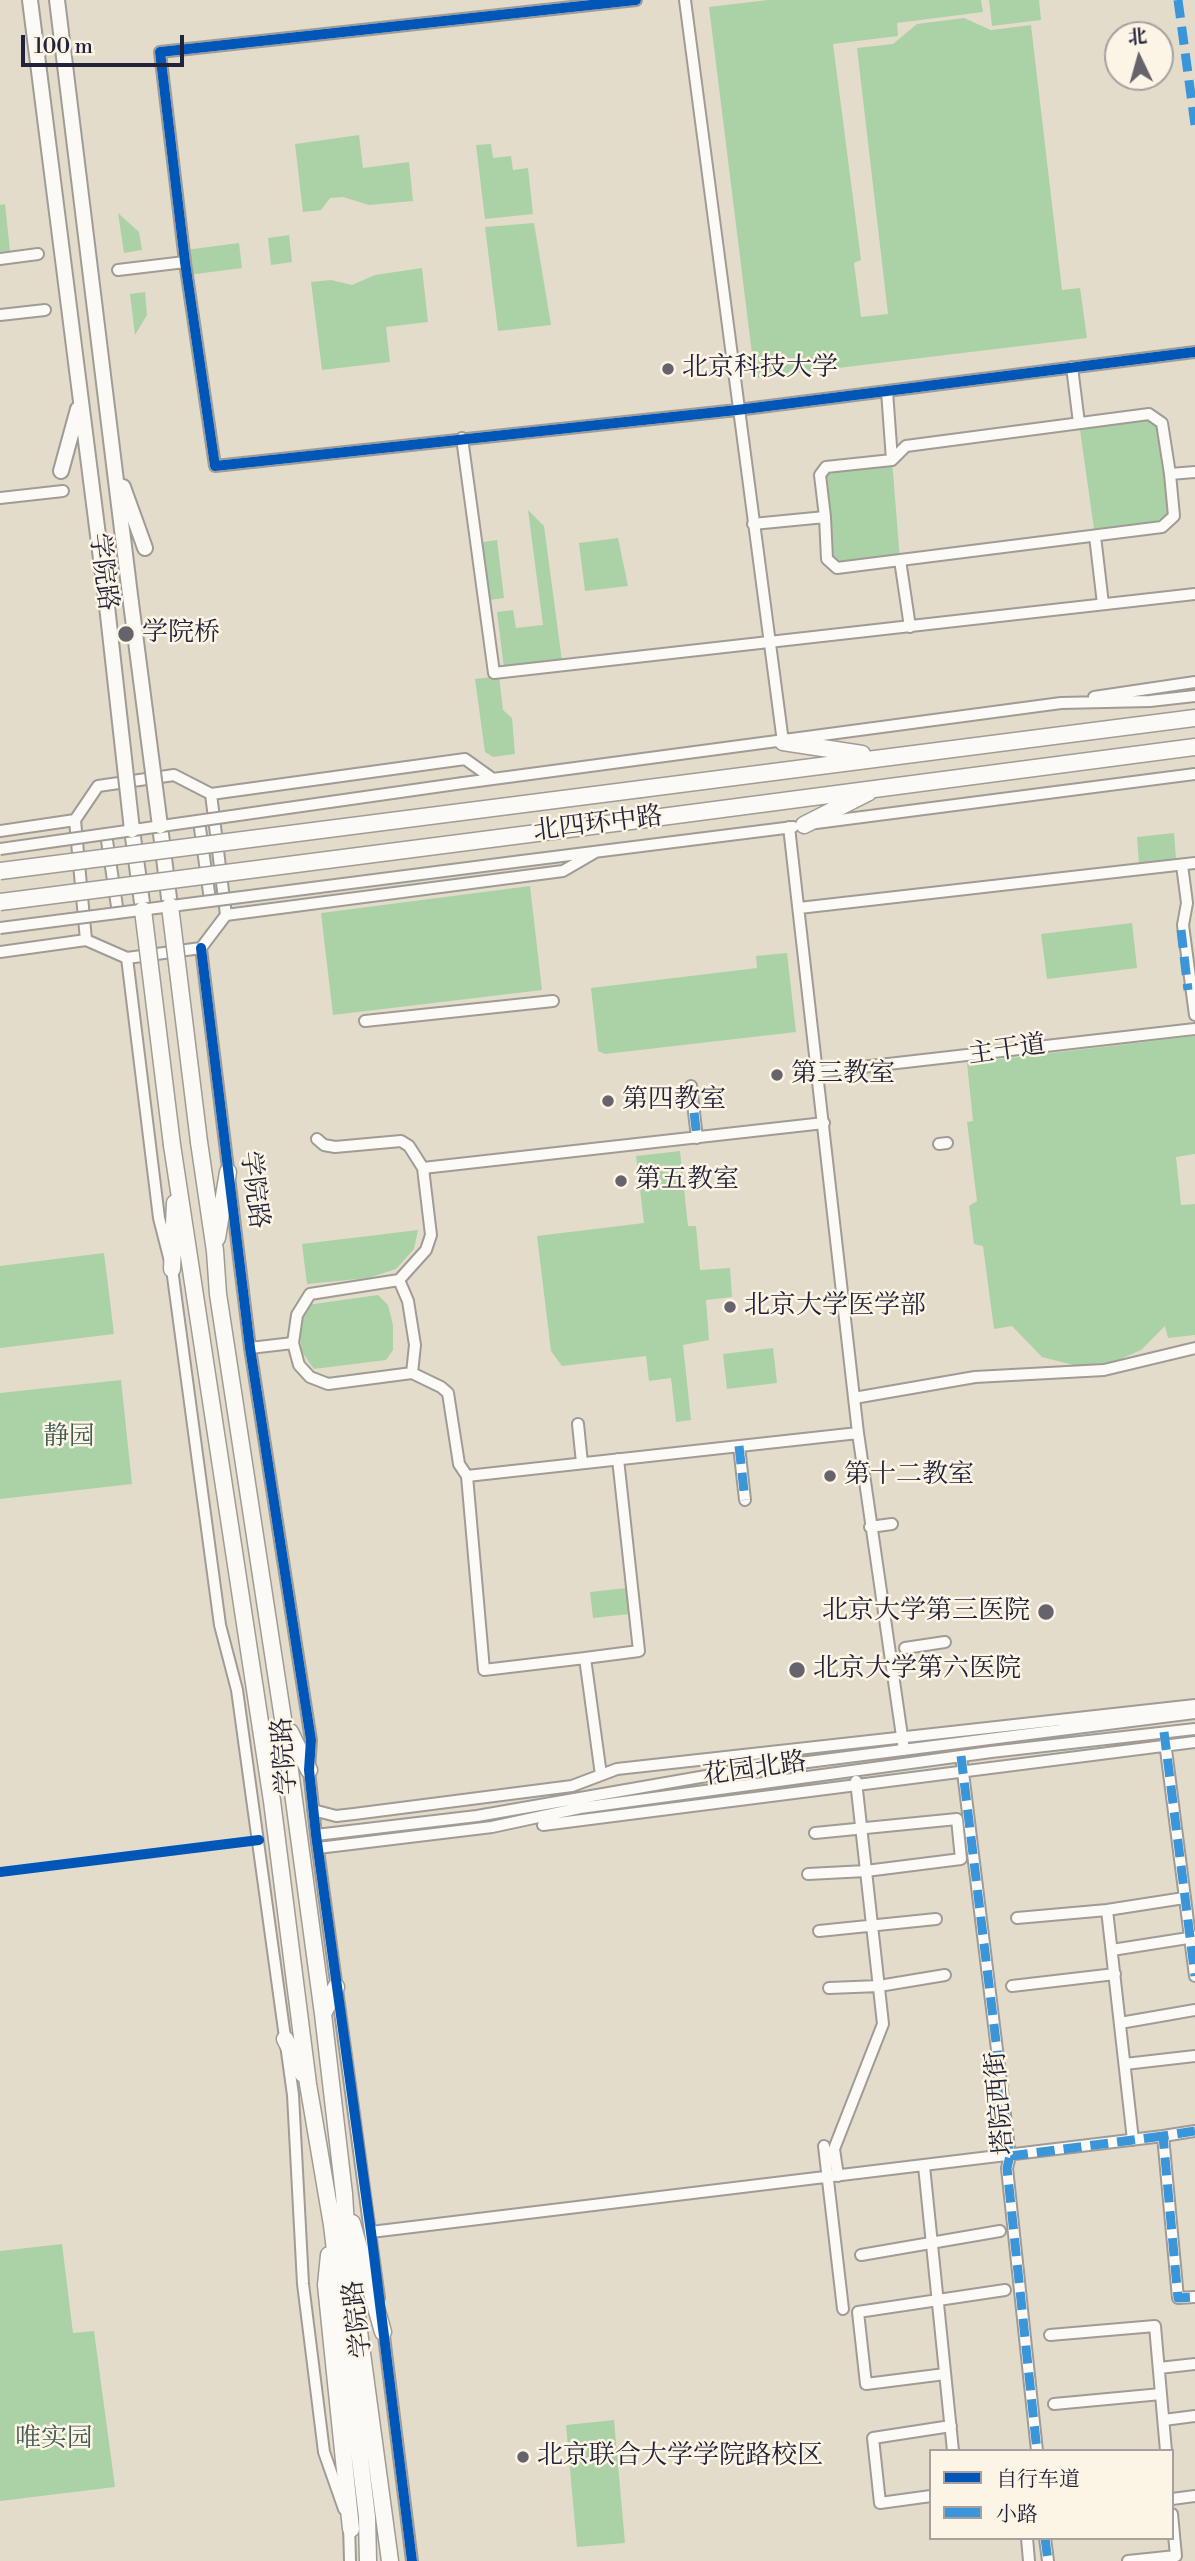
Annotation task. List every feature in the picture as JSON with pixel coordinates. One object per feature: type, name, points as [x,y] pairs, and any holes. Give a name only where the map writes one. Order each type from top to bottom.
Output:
[{"type":"highway","name":"北四环中路","points":[[0,871],[1195,718]]},
{"type":"highway","points":[[783,742],[878,757]]},
{"type":"highway","name":"北四环中路","points":[[0,902],[1195,747]]},
{"type":"highway","points":[[797,826],[880,786]]},
{"type":"highway","name":"学院路","points":[[170,906],[215,1251],[218,1294],[283,1718],[323,2014],[347,2242],[390,2561]]},
{"type":"highway","name":"学院路","points":[[143,910],[176,1176],[270,1788],[308,2084],[332,2225],[367,2517],[368,2561]]},
{"type":"highway","points":[[215,1251],[228,1172]]},
{"type":"highway","points":[[172,1269],[176,1176]]},
{"type":"highway","points":[[283,1718],[309,1770]]},
{"type":"highway","points":[[323,2014],[335,1987]]},
{"type":"highway","points":[[285,2039],[308,2084]]},
{"type":"highway","points":[[344,2194],[383,2332]]},
{"type":"highway","points":[[332,2225],[326,2285],[351,2529]]},
{"type":"main road","name":"学院路","points":[[30,0],[143,910]]},
{"type":"main road","name":"学院路","points":[[57,0],[170,906]]},
{"type":"main road","points":[[61,471],[80,401]]},
{"type":"main road","points":[[115,462],[145,548]]},
{"type":"street","points":[[636,0],[160,52],[185,262],[215,466],[737,410],[1195,352]]},
{"type":"street","points":[[685,0],[737,410],[783,742]]},
{"type":"street","points":[[0,259],[38,254]]},
{"type":"street","points":[[118,270],[185,262]]},
{"type":"street","points":[[0,315],[45,310]]},
{"type":"street","points":[[1072,367],[1079,423]]},
{"type":"street","points":[[887,391],[892,460]]},
{"type":"street","points":[[1149,414],[1162,423],[1174,516],[1162,527],[837,568],[828,559],[820,475],[826,467],[892,460],[906,446],[1079,423],[1149,414]]},
{"type":"street","points":[[462,438],[494,673],[769,644],[1195,593]]},
{"type":"street","points":[[1170,474],[1195,472]]},
{"type":"street","points":[[0,499],[63,491]]},
{"type":"street","points":[[753,524],[825,517]]},
{"type":"street","points":[[1095,536],[1103,604]]},
{"type":"street","points":[[901,560],[910,627]]},
{"type":"street","points":[[0,849],[463,783],[783,742],[1195,682]]},
{"type":"street","points":[[1061,703],[1150,701],[1195,696]]},
{"type":"street","points":[[86,940],[75,820],[98,786],[174,775],[211,794],[464,759],[493,779]]},
{"type":"street","name":"北四环中路","points":[[0,928],[1195,774]]},
{"type":"street","points":[[0,952],[86,940],[127,958],[201,948],[226,915],[211,794]]},
{"type":"street","points":[[0,831],[75,820]]},
{"type":"street","points":[[199,821],[210,901]]},
{"type":"street","points":[[797,826],[799,908],[858,1433],[904,1750]]},
{"type":"street","points":[[106,834],[118,914]]},
{"type":"street","points":[[226,915],[563,871],[598,850]]},
{"type":"street","points":[[799,908],[1195,863]]},
{"type":"street","points":[[1182,865],[1187,903],[1183,925],[1195,1015]]},
{"type":"street","name":"学院路","points":[[201,948],[250,1348],[311,1740],[309,1770],[316,1835],[335,1987],[372,2232],[412,2561]]},
{"type":"street","name":"学院路","points":[[127,958],[159,1217],[172,1269],[220,1625],[237,1690],[285,2039],[298,2152],[303,2284],[324,2452],[351,2529],[350,2561]]},
{"type":"street","points":[[365,1021],[553,1001]]},
{"type":"street","name":"主干道","points":[[818,1072],[1195,1029]]},
{"type":"street","points":[[691,1086],[697,1138]]},
{"type":"street","points":[[423,1168],[824,1123]]},
{"type":"street","points":[[317,1139],[335,1147],[401,1141],[409,1146],[423,1168],[431,1236],[426,1250],[399,1280],[310,1294],[296,1315],[293,1343],[299,1364],[310,1377],[328,1384],[412,1373],[448,1393],[458,1464],[467,1476],[484,1670],[639,1651],[618,1459]]},
{"type":"street","points":[[399,1280],[408,1301],[415,1345],[412,1373]]},
{"type":"street","points":[[250,1348],[293,1343]]},
{"type":"street","points":[[855,1398],[975,1377],[1104,1370],[1195,1348]]},
{"type":"street","points":[[578,1424],[582,1463]]},
{"type":"street","points":[[467,1476],[858,1433]]},
{"type":"street","points":[[739,1446],[745,1500]]},
{"type":"street","points":[[870,1527],[892,1524]]},
{"type":"street","points":[[905,1648],[945,1642]]},
{"type":"street","points":[[585,1658],[601,1775]]},
{"type":"street","points":[[313,1810],[336,1816],[354,1814],[572,1786],[617,1769],[1195,1705]]},
{"type":"street","name":"花园北路","points":[[316,1835],[477,1816],[716,1774],[1195,1713]]},
{"type":"street","name":"花园北路","points":[[318,1848],[492,1827],[580,1808],[961,1756],[1195,1729]]},
{"type":"street","points":[[1164,1732],[1184,1898],[1193,1937],[1195,1976]]},
{"type":"street","points":[[543,1825],[1195,1742]]},
{"type":"street","name":"塔院西街","points":[[961,1756],[1010,2156],[1007,2168],[1037,2449]]},
{"type":"street","points":[[844,2309],[833,2177],[834,2149],[883,2024],[855,1772]]},
{"type":"street","points":[[808,1874],[866,1871],[961,1859],[957,1819],[815,1833]]},
{"type":"street","points":[[1017,1918],[1107,1910],[1184,1898]]},
{"type":"street","points":[[1107,1910],[1133,2140]]},
{"type":"street","points":[[819,1931],[873,1928],[936,1919]]},
{"type":"street","points":[[1112,1950],[1193,1937]]},
{"type":"street","points":[[1012,1986],[1115,1974]]},
{"type":"street","points":[[829,1988],[879,1986],[945,1975]]},
{"type":"street","points":[[1120,2023],[1195,2010]]},
{"type":"street","points":[[1125,2064],[1195,2056]]},
{"type":"street","points":[[372,2232],[1010,2156],[1195,2131]]},
{"type":"street","points":[[1163,2136],[1178,2298],[1195,2297]]},
{"type":"street","points":[[824,2146],[833,2177]]},
{"type":"street","points":[[924,2166],[953,2449]]},
{"type":"street","points":[[861,2255],[932,2245],[1000,2231]]},
{"type":"street","points":[[945,2374],[866,2384],[858,2312],[1005,2290]]},
{"type":"street","points":[[1050,2335],[1155,2326],[1166,2449]]},
{"type":"street","points":[[1159,2368],[1195,2364]]},
{"type":"street","points":[[1054,2404],[1161,2394]]},
{"type":"street","points":[[1164,2420],[1195,2416]]},
{"type":"street","points":[[929,2496],[880,2503],[873,2438],[951,2426]]},
{"type":"street","points":[[1174,2499],[1195,2496]]},
{"type":"street","points":[[1128,2561],[1176,2556],[1174,2535]]},
{"type":"street","points":[[1027,2540],[1029,2561]]},
{"type":"street","points":[[1045,2540],[1048,2561]]},
{"type":"green space","points":[[768,0],[981,0],[983,12],[897,23],[898,36],[833,44],[861,260],[854,263],[861,317],[888,314],[857,48],[893,44],[917,24],[964,18],[991,30],[1031,25],[1062,290],[1080,288],[1087,338],[755,378],[709,7]]},
{"type":"green space","points":[[989,0],[1039,0],[1041,20],[992,26]]},
{"type":"green space","points":[[359,135],[363,168],[409,162],[413,201],[369,205],[343,197],[330,198],[321,210],[303,212],[295,144]]},
{"type":"green space","points":[[491,144],[493,158],[511,156],[513,170],[528,168],[533,214],[485,219],[476,145]]},
{"type":"green space","points":[[5,204],[10,251],[0,252],[0,205]]},
{"type":"green space","points":[[118,213],[139,232],[142,250],[124,253]]},
{"type":"green space","points":[[534,223],[551,325],[498,331],[485,227]]},
{"type":"green space","points":[[289,235],[292,262],[271,265],[268,238]]},
{"type":"green space","points":[[239,243],[242,268],[188,275],[185,250]]},
{"type":"green space","points":[[422,268],[428,322],[386,327],[390,362],[322,370],[311,282],[331,280],[352,285],[375,275]]},
{"type":"green space","points":[[145,292],[147,315],[135,335],[130,294]]},
{"type":"green space","points":[[1149,414],[1162,423],[1174,516],[1162,527],[1095,536],[1079,423]]},
{"type":"green space","points":[[892,460],[900,560],[837,568],[827,559],[820,475],[826,467]]},
{"type":"green space","points":[[528,510],[544,526],[562,661],[504,668],[497,612],[513,610],[516,628],[543,625]]},
{"type":"green space","points":[[618,538],[628,586],[585,591],[579,543]]},
{"type":"green space","points":[[497,540],[504,598],[490,600],[483,542]]},
{"type":"green space","points":[[499,676],[503,710],[512,718],[515,754],[493,757],[485,752],[475,679]]},
{"type":"green space","points":[[1174,833],[1176,859],[1139,863],[1137,837]]},
{"type":"green space","points":[[530,886],[542,990],[333,1015],[321,913]]},
{"type":"green space","points":[[1132,923],[1137,968],[1047,979],[1041,934]]},
{"type":"green space","points":[[787,953],[796,1032],[605,1054],[598,1051],[591,988],[757,968],[756,956]]},
{"type":"green space","points":[[1195,1036],[1195,1154],[1176,1157],[1181,1205],[1195,1204],[1195,1335],[1168,1338],[1165,1326],[1141,1350],[1107,1365],[1073,1365],[1042,1357],[1012,1326],[994,1329],[983,1246],[974,1244],[969,1206],[977,1201],[967,1122],[973,1121],[967,1063]]},
{"type":"green space","points":[[680,1151],[688,1226],[696,1226],[700,1270],[730,1268],[732,1297],[706,1300],[709,1340],[683,1345],[691,1420],[676,1422],[671,1378],[649,1381],[646,1356],[562,1366],[551,1351],[537,1236],[644,1223],[636,1156]]},
{"type":"green space","points":[[418,1230],[414,1249],[396,1269],[368,1278],[307,1284],[302,1244]]},
{"type":"green space","points":[[104,1253],[114,1334],[0,1348],[0,1266]]},
{"type":"green space","points":[[378,1295],[388,1305],[393,1325],[393,1350],[386,1360],[314,1369],[302,1352],[299,1329],[307,1305]]},
{"type":"green space","points":[[773,1348],[777,1383],[727,1389],[723,1354]]},
{"type":"green space","name":"静园","points":[[121,1380],[132,1484],[0,1499],[0,1393]]},
{"type":"green space","points":[[627,1588],[630,1614],[593,1618],[590,1592]]},
{"type":"green space","name":"唯实园","points":[[62,2244],[73,2333],[94,2331],[115,2487],[0,2501],[0,2251]]},
{"type":"green space","points":[[614,2420],[625,2543],[577,2547],[566,2425]]},
{"type":"marked path","points":[[1178,0],[1195,125]]},
{"type":"marked path","points":[[1181,930],[1188,990]]},
{"type":"marked path","points":[[691,1086],[697,1138]]},
{"type":"marked path","points":[[739,1446],[745,1500]]},
{"type":"marked path","points":[[1164,1732],[1195,1976]]},
{"type":"marked path","points":[[961,1756],[1010,2156],[1007,2168],[1037,2449]]},
{"type":"marked path","points":[[1195,2131],[1163,2136],[1178,2298],[1195,2297]]},
{"type":"marked path","points":[[1010,2156],[1163,2136]]},
{"type":"marked path","points":[[1045,2540],[1048,2561]]},
{"type":"cycle path","points":[[636,0],[160,52],[185,262],[215,466],[737,410],[1195,352]]},
{"type":"cycle path","points":[[201,948],[250,1348],[311,1740],[309,1770],[316,1835],[371,2232],[412,2561]]},
{"type":"cycle path","points":[[0,1872],[259,1840]]},
{"type":"place","name":"北京科技大学","points":[[668,369]]},
{"type":"place","name":"学院桥","points":[[126,634]]},
{"type":"place","name":"第三教室","points":[[777,1075]]},
{"type":"place","name":"第四教室","points":[[608,1101]]},
{"type":"place","name":"第五教室","points":[[621,1181]]},
{"type":"place","name":"北京大学医学部","points":[[730,1307]]},
{"type":"place","name":"第十二教室","points":[[830,1476]]},
{"type":"place","name":"北京大学第三医院","points":[[1046,1612]]},
{"type":"place","name":"北京大学第六医院","points":[[797,1670]]},
{"type":"place","name":"北京联合大学学院路校区","points":[[523,2457]]}]
